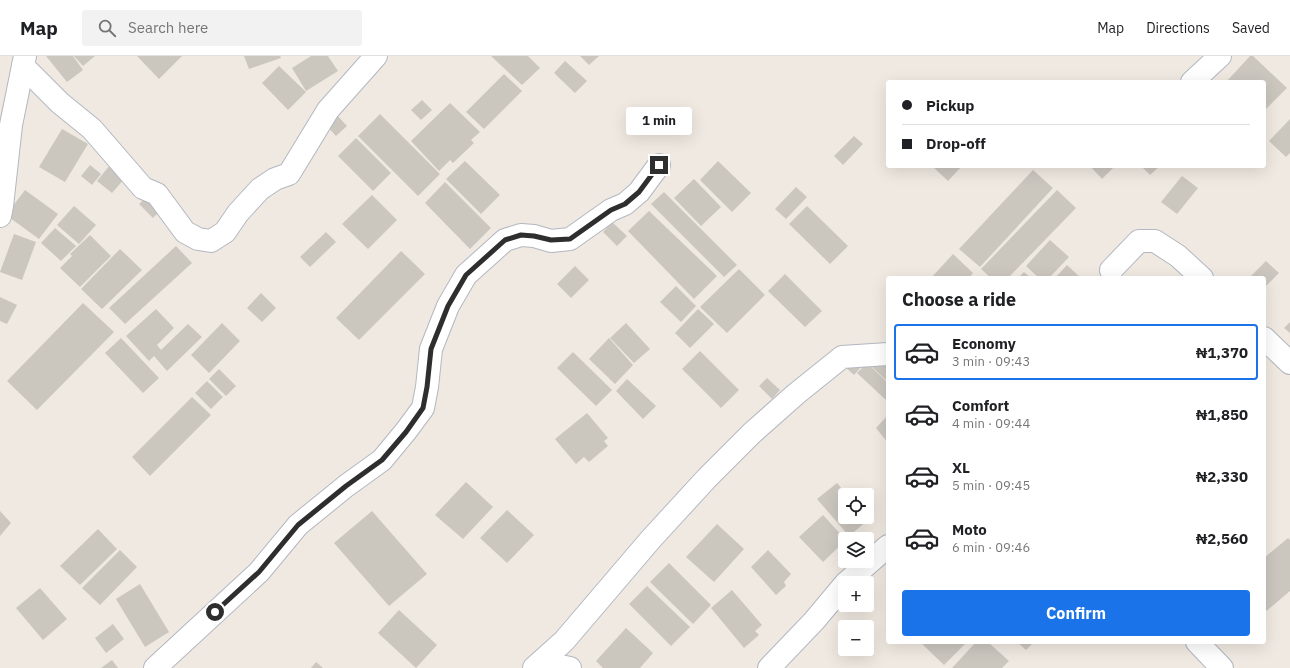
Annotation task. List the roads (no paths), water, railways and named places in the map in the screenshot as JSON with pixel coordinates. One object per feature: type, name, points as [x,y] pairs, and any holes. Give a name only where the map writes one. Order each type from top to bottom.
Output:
[{"type":"street","points":[[24,61],[60,103],[92,129],[143,188],[157,194],[185,232],[198,239],[211,241],[225,232],[238,213],[260,189],[275,178],[290,174],[328,110],[376,56]]},
{"type":"street","points":[[1194,80],[1220,56]]},
{"type":"street","points":[[0,216],[11,125],[24,61]]},
{"type":"street","points":[[155,668],[259,572],[298,525],[346,486],[382,460],[406,432],[423,408],[431,349],[448,306],[466,275],[505,240],[521,235],[551,240],[570,239],[611,210],[625,204],[639,192],[659,165]]},
{"type":"street","points":[[1111,270],[1139,240],[1155,241],[1178,256],[1200,276]]},
{"type":"street","points":[[1266,340],[1290,364]]},
{"type":"street","points":[[538,665],[564,641],[645,545],[707,478],[752,433],[796,394],[842,357],[886,354]]},
{"type":"street","points":[[853,576],[886,548]]},
{"type":"street","points":[[769,668],[814,621],[838,592]]},
{"type":"street","points":[[1199,644],[1222,668]]},
{"type":"street","points":[[538,665],[570,668]]}]
